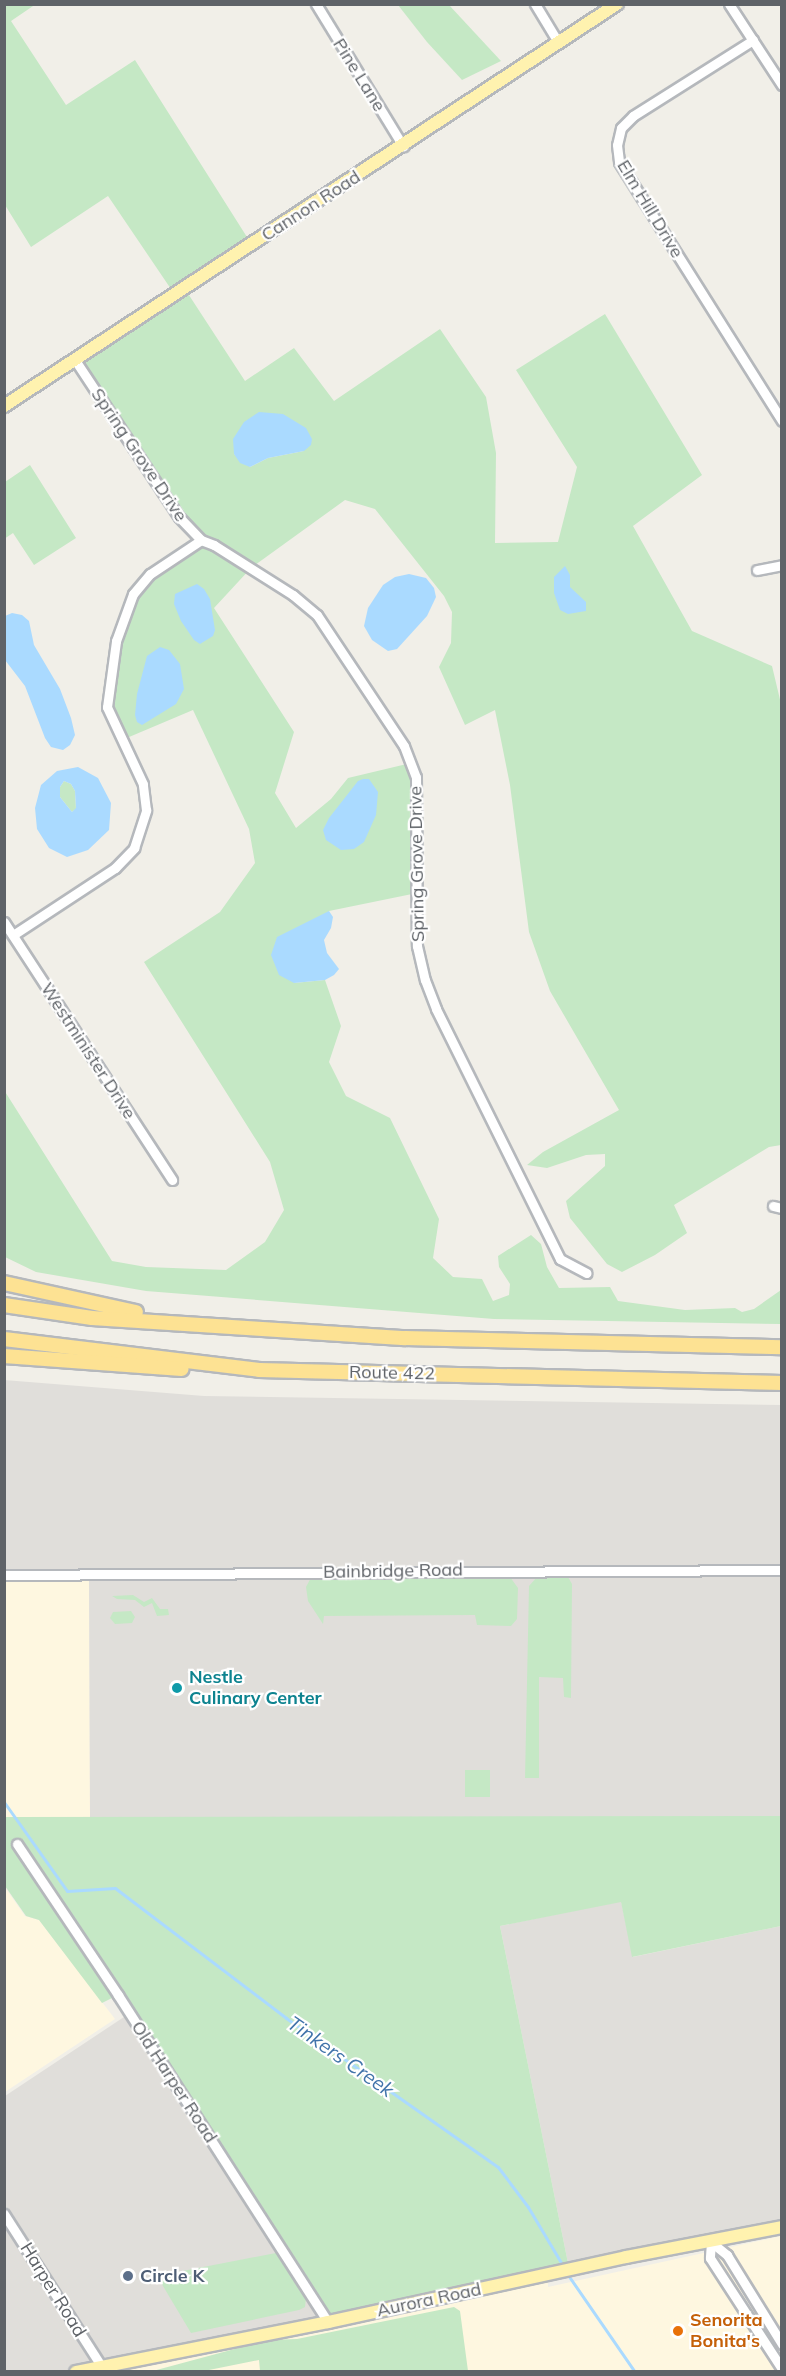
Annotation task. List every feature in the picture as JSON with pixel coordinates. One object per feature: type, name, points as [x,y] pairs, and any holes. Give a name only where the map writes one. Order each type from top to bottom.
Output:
[{"type":"highway","points":[[4,1283],[120,1310],[326,1333]]},
{"type":"highway","name":"Route 422","points":[[4,1305],[92,1318],[405,1338],[782,1347]]},
{"type":"highway","name":"Route 422","points":[[4,1339],[259,1370],[782,1383]]},
{"type":"highway","points":[[4,1356],[151,1368],[259,1370]]},
{"type":"main road","name":"Cannon Road","points":[[4,406],[617,4]]},
{"type":"main road","name":"Aurora Road","points":[[76,2372],[103,2369],[548,2273],[782,2227]]},
{"type":"street","name":"Pine Lane","points":[[316,4],[403,146]]},
{"type":"street","points":[[535,4],[558,42]]},
{"type":"street","points":[[729,4],[782,85]]},
{"type":"street","name":"Elm Hill Drive","points":[[753,40],[633,116],[621,128],[617,146],[619,162],[782,421]]},
{"type":"street","name":"Spring Grove Drive","points":[[75,360],[179,517],[201,540],[214,545],[284,590],[317,615],[404,746],[416,777],[417,946],[425,980],[436,1009],[560,1259],[586,1273]]},
{"type":"street","points":[[13,935],[115,868],[134,848],[146,810],[143,784],[107,707],[116,641],[133,594],[150,574],[201,540]]},
{"type":"street","points":[[757,570],[782,565]]},
{"type":"street","name":"Westminister Drive","points":[[4,922],[172,1180]]},
{"type":"street","name":"Bainbridge Road","points":[[4,1575],[782,1570]]},
{"type":"street","name":"Old Harper Road","points":[[17,1844],[118,1995],[328,2322]]},
{"type":"street","name":"Harper Road","points":[[4,2214],[103,2369]]},
{"type":"street","points":[[711,2242],[728,2255],[782,2344]]},
{"type":"street","points":[[711,2242],[710,2258],[782,2369]]},
{"type":"shaded area","points":[[4,1380],[204,1396],[781,1405],[781,1816],[458,1823],[90,1817],[89,1575],[5,1575]]},
{"type":"shaded area","points":[[4,1575],[89,1575],[90,1817],[5,1817]]},
{"type":"shaded area","points":[[4,1886],[25,1916],[39,1920],[115,2019],[5,2092]]},
{"type":"shaded area","points":[[621,1901],[633,1957],[781,1926],[781,2227],[569,2268],[500,1926]]},
{"type":"shaded area","points":[[130,2013],[328,2322],[105,2371],[5,2372],[5,2096]]},
{"type":"shaded area","points":[[781,2236],[781,2371],[105,2372],[548,2273],[548,2287]]},
{"type":"green space","points":[[36,4],[11,21],[66,105],[135,60],[252,245],[185,289],[245,381],[294,348],[334,401],[440,329],[486,397],[496,453],[495,543],[558,542],[577,467],[516,370],[605,314],[702,475],[633,526],[692,631],[772,666],[782,708],[781,1145],[769,1147],[674,1205],[687,1233],[655,1255],[622,1272],[607,1264],[570,1218],[566,1201],[605,1166],[605,1154],[586,1155],[547,1168],[527,1165],[543,1152],[619,1110],[550,991],[529,932],[510,785],[495,710],[465,725],[439,667],[451,643],[452,612],[444,596],[375,509],[345,500],[251,568],[214,608],[294,732],[275,793],[296,828],[331,799],[348,778],[411,763],[417,893],[329,911],[294,983],[325,980],[341,1026],[329,1062],[346,1096],[390,1118],[439,1219],[433,1258],[453,1277],[482,1279],[493,1301],[509,1295],[510,1284],[499,1267],[498,1256],[531,1235],[541,1244],[547,1267],[559,1288],[610,1287],[618,1301],[685,1310],[735,1308],[742,1312],[754,1309],[781,1290],[781,1324],[494,1319],[146,1291],[36,1272],[5,1257],[4,1090],[112,1261],[146,1267],[226,1270],[265,1242],[284,1210],[270,1162],[144,962],[220,912],[255,863],[249,829],[193,710],[122,740],[107,707],[116,641],[133,594],[150,574],[200,540],[179,517],[79,362],[175,295],[108,196],[31,247],[5,205],[5,5]],"holes":[[[304,451],[268,458],[250,467],[234,454]]]},
{"type":"green space","points":[[398,5],[449,5],[501,61],[462,80],[427,42]]},
{"type":"green space","points":[[30,465],[76,538],[34,565],[13,533],[4,539],[5,482]]},
{"type":"green space","points":[[64,781],[71,784],[75,791],[76,809],[72,812],[60,797],[60,787]]},
{"type":"green space","points":[[505,1570],[518,1588],[517,1619],[511,1626],[477,1625],[475,1615],[324,1616],[323,1624],[308,1601],[306,1587],[314,1572]]},
{"type":"green space","points":[[537,1577],[568,1577],[572,1584],[571,1698],[564,1697],[563,1678],[539,1677],[539,1778],[525,1778],[529,1586]]},
{"type":"green space","points":[[133,1595],[144,1602],[152,1598],[160,1609],[168,1609],[169,1615],[157,1616],[152,1603],[144,1607],[135,1600],[117,1599],[112,1596]]},
{"type":"green space","points":[[131,1611],[135,1617],[132,1623],[115,1624],[110,1618],[113,1612]]},
{"type":"green space","points":[[465,1770],[490,1770],[490,1797],[465,1797]]},
{"type":"green space","points":[[781,1816],[781,1926],[632,1957],[621,1902],[500,1926],[569,2268],[328,2322],[118,1995],[102,2003],[39,1920],[26,1916],[5,1886],[4,1817]]},
{"type":"green space","points":[[276,2253],[306,2298],[305,2307],[191,2333],[157,2276]]},
{"type":"green space","points":[[454,2307],[460,2311],[468,2371],[260,2371],[259,2360],[204,2371],[149,2372],[268,2340],[297,2339]]},
{"type":"water","points":[[259,412],[283,414],[306,428],[312,439],[311,445],[304,451],[268,458],[250,467],[240,463],[234,454],[233,439],[244,422]]},
{"type":"water","points":[[565,566],[570,575],[570,587],[586,602],[586,611],[568,614],[560,610],[554,593],[554,577]]},
{"type":"water","points":[[409,574],[426,578],[434,588],[436,597],[427,616],[397,649],[388,651],[372,640],[364,626],[368,608],[383,585],[395,577]]},
{"type":"water","points":[[197,584],[204,589],[210,599],[215,630],[213,636],[200,644],[194,640],[181,621],[174,604],[175,594]]},
{"type":"water","points":[[12,613],[22,615],[29,621],[34,645],[60,689],[71,718],[75,735],[70,745],[63,750],[51,747],[45,738],[25,686],[5,660],[5,616]]},
{"type":"water","points":[[160,647],[169,650],[180,664],[184,689],[176,704],[142,725],[137,722],[135,715],[137,694],[147,656]]},
{"type":"water","points":[[78,767],[98,778],[111,803],[109,830],[88,850],[67,857],[49,848],[37,829],[35,808],[41,785],[57,771]],"holes":[[[64,781],[71,784],[75,791],[76,808],[72,812],[60,797],[60,787]]]},
{"type":"water","points":[[369,779],[378,792],[376,815],[364,842],[354,849],[341,850],[326,840],[323,830],[329,818],[358,781]]},
{"type":"water","points":[[329,911],[333,917],[331,928],[324,940],[327,953],[339,969],[325,980],[294,983],[279,975],[271,955],[277,937]]},
{"type":"waterway","name":"Tinkers Creek","points":[[4,1802],[67,1891],[115,1888],[286,2018],[498,2167],[528,2207],[563,2266]]},
{"type":"waterway","name":"Tinkers Creek","points":[[568,2275],[635,2372]]},
{"type":"place","name":"Nestle Culinary Center","points":[[177,1688]]},
{"type":"place","name":"Circle K","points":[[128,2276]]},
{"type":"place","name":"Senorita Bonita's","points":[[678,2331]]}]
